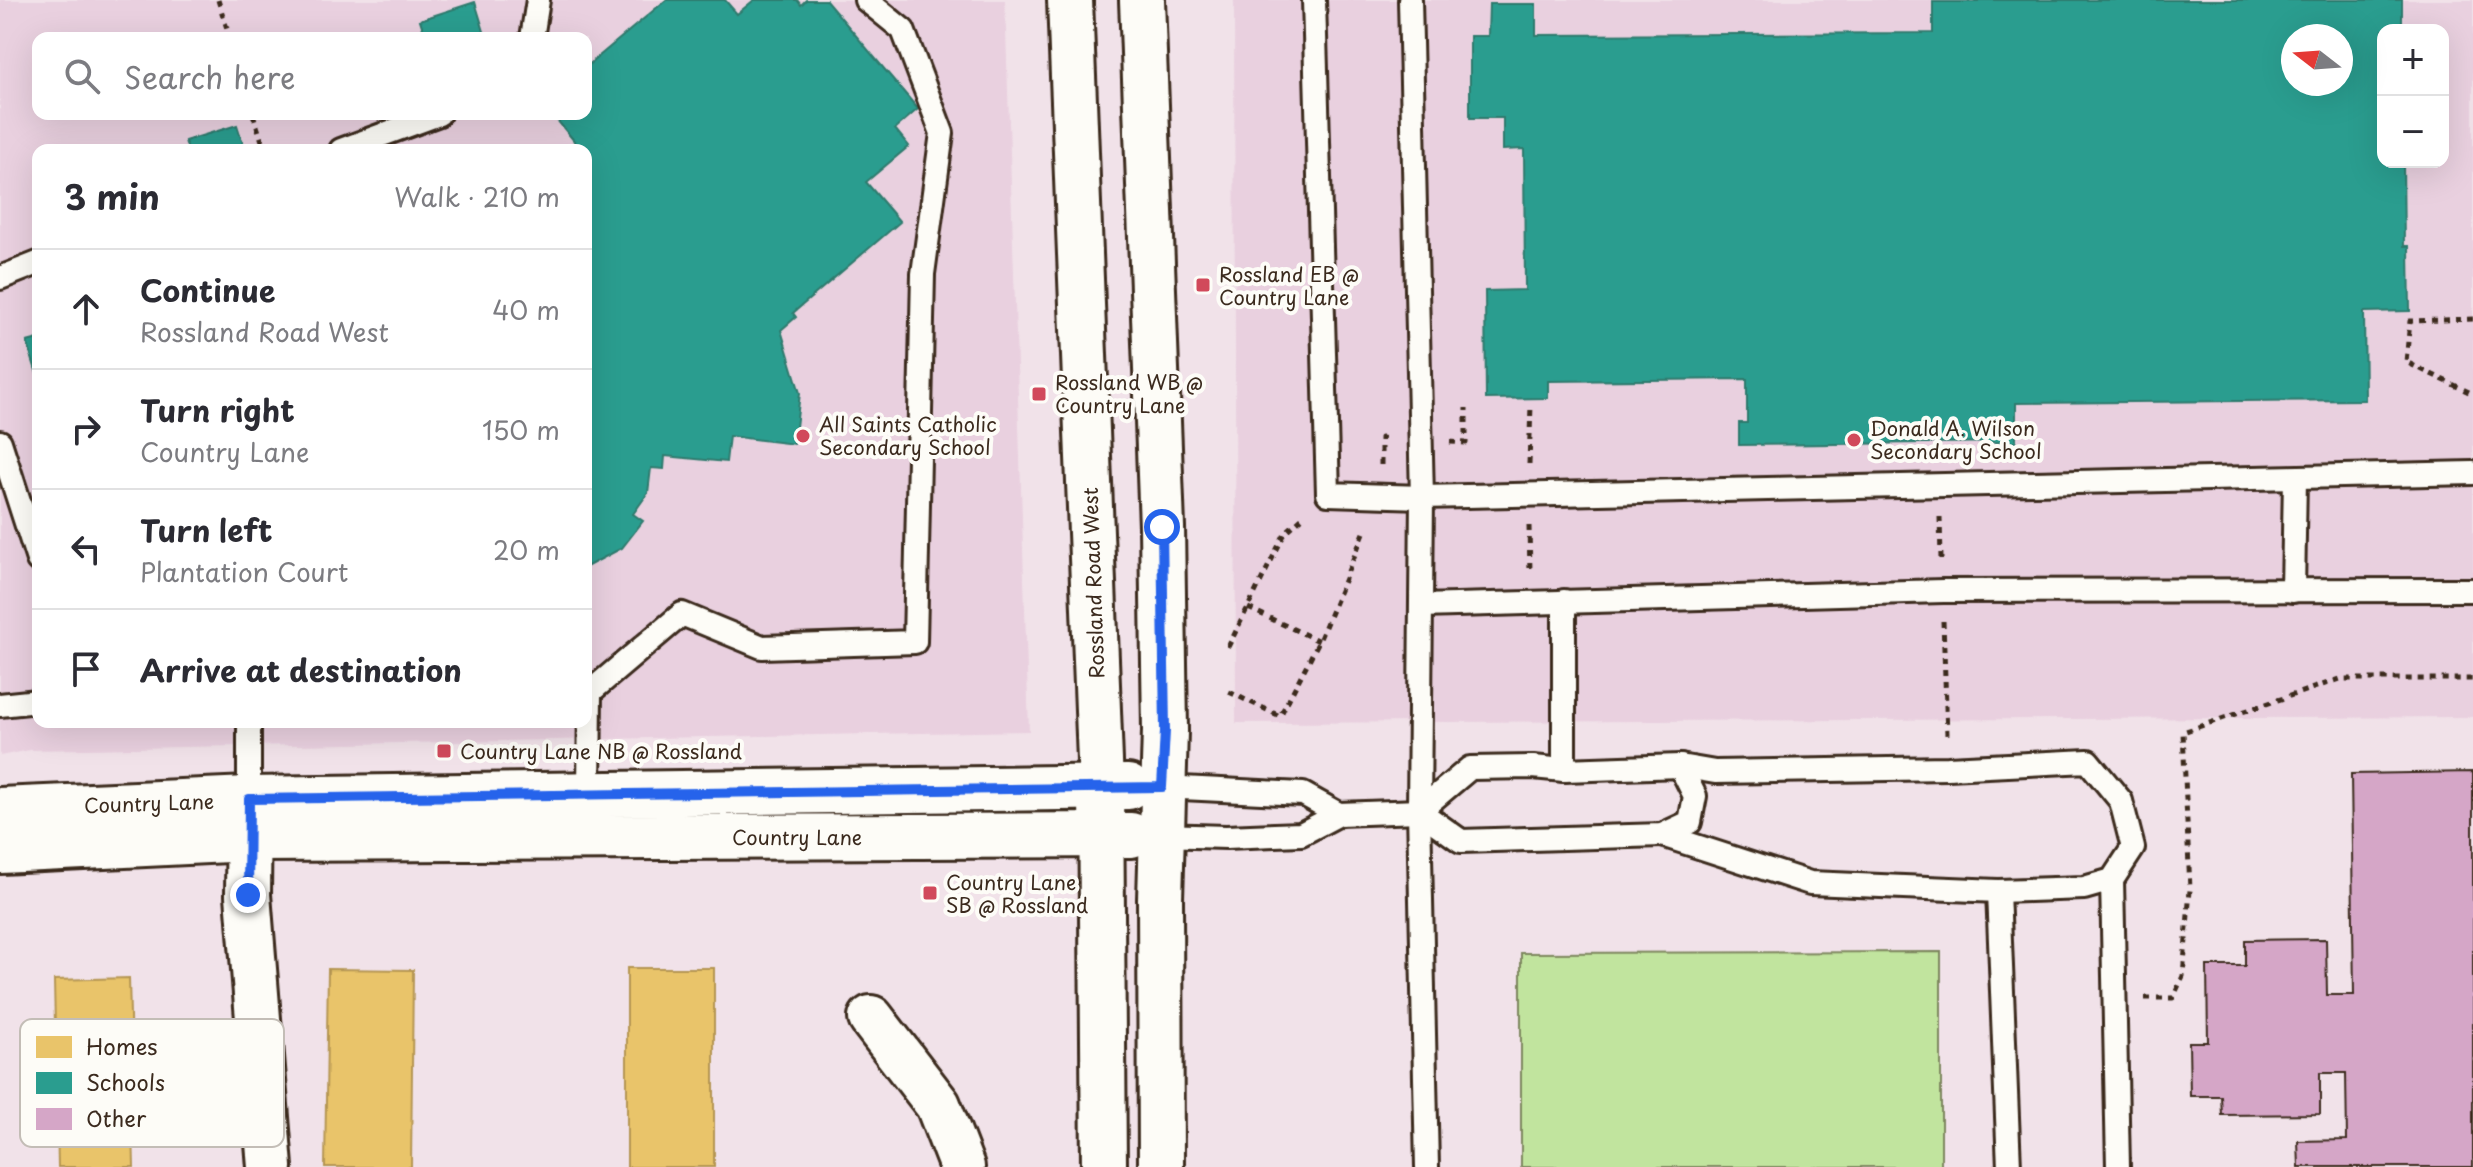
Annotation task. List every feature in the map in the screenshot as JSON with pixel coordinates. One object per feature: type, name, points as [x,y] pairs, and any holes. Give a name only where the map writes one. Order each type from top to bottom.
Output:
[{"type":"street","name":"Rossland Road West","points":[[1070,0],[1101,786],[1104,1167]]},
{"type":"street","points":[[1142,0],[1162,527],[1165,731],[1162,787],[1161,1167]]},
{"type":"street","name":"Country Lane","points":[[0,851],[249,819],[589,794],[1162,787]]},
{"type":"street","name":"Country Lane","points":[[0,810],[249,819],[1162,835]]},
{"type":"street","points":[[249,819],[248,895],[258,1019]]},
{"type":"street","points":[[871,1018],[938,1105],[962,1167]]},
{"type":"street","points":[[268,1147],[270,1167]]},
{"type":"lane","points":[[533,32],[538,0]]},
{"type":"lane","points":[[592,689],[682,614],[762,647],[915,642],[923,274],[942,133],[903,30],[866,0]]},
{"type":"lane","points":[[1314,0],[1328,494],[1422,497],[2473,473]]},
{"type":"lane","points":[[1410,0],[1422,497],[1419,811],[1427,1167]]},
{"type":"lane","points":[[357,144],[423,120]]},
{"type":"lane","points":[[0,278],[32,265]]},
{"type":"lane","points":[[0,442],[32,541]]},
{"type":"lane","points":[[2293,591],[2295,478]]},
{"type":"lane","points":[[1421,606],[1943,591],[2473,590]]},
{"type":"lane","points":[[1564,601],[1564,770]]},
{"type":"lane","points":[[0,705],[32,702]]},
{"type":"lane","points":[[249,728],[249,819]]},
{"type":"lane","points":[[588,728],[589,794]]},
{"type":"lane","points":[[1419,811],[1470,768],[1564,770],[1680,766],[1715,772],[1948,768],[2088,761],[2121,801],[2133,848],[2112,880],[2118,1167]]},
{"type":"lane","points":[[1662,835],[1690,822],[1695,796],[1680,766]]},
{"type":"lane","points":[[1162,787],[1303,794],[1339,814]]},
{"type":"lane","points":[[1162,835],[1226,837],[1301,834],[1339,814],[1419,811],[1461,841],[1662,835],[1810,883],[1998,891],[2084,888],[2112,880]]},
{"type":"lane","points":[[1998,891],[2009,1167]]},
{"type":"path","points":[[218,0],[228,32]]},
{"type":"path","points":[[255,120],[263,144]]},
{"type":"path","points":[[2473,319],[2410,321],[2406,362],[2473,394]]},
{"type":"path","points":[[1229,692],[1280,716],[1319,641],[1380,496],[1381,438],[1466,443],[1466,408]]},
{"type":"path","points":[[1228,647],[1285,533],[1328,494]]},
{"type":"path","points":[[1248,608],[1319,641]]},
{"type":"path","points":[[2115,998],[2173,998],[2183,976],[2190,890],[2183,732],[2340,679],[2473,679]]},
{"type":"shaded area","name":"All Saints Catholic Secondary School","points":[[0,0],[1005,0],[1029,731],[30,750],[0,756]]},
{"type":"shaded area","name":"Donald A. Wilson Secondary School","points":[[1234,0],[2473,0],[2473,717],[1236,723]]},
{"type":"green space","points":[[1941,952],[1941,1167],[1521,1167],[1521,953]]},
{"type":"building: Homes","points":[[627,968],[714,968],[714,1167],[627,1167]]},
{"type":"building: Homes","points":[[328,969],[413,970],[411,1167],[325,1167]]},
{"type":"building: Homes","points":[[129,978],[130,1019],[55,1019],[54,980]]},
{"type":"building: Homes","points":[[58,1147],[133,1147],[134,1167],[58,1167]]},
{"type":"building: Schools","points":[[666,0],[725,0],[737,14],[754,0],[797,0],[801,5],[806,0],[826,0],[918,109],[895,129],[909,146],[866,182],[900,222],[793,313],[796,317],[781,330],[800,393],[794,444],[729,436],[726,462],[665,456],[664,469],[651,468],[648,493],[633,514],[643,521],[622,548],[592,564],[592,144],[573,144],[575,142],[557,120],[592,120],[592,62]]},
{"type":"building: Schools","points":[[2402,0],[2402,24],[2377,24],[2377,168],[2403,168],[2404,246],[2409,246],[2410,311],[2364,312],[2365,400],[2016,403],[2016,442],[1739,445],[1739,423],[1747,423],[1747,379],[1548,381],[1548,398],[1486,399],[1485,291],[1525,290],[1524,149],[1503,150],[1503,118],[1470,118],[1470,36],[1488,36],[1489,4],[1536,4],[1536,35],[1933,33],[1933,2]]},
{"type":"building: Schools","points":[[475,2],[484,32],[424,32],[420,20]]},
{"type":"building: Schools","points":[[237,125],[243,144],[186,144],[185,141]]},
{"type":"building: Schools","points":[[32,341],[32,358],[27,342]]},
{"type":"building: Other","points":[[2473,772],[2473,1167],[2299,1167],[2298,1141],[2347,1140],[2346,1073],[2320,1073],[2320,1114],[2222,1115],[2221,1096],[2190,1096],[2189,1042],[2208,1042],[2207,966],[2245,966],[2245,940],[2326,939],[2327,995],[2354,995],[2351,774]]},
{"type":"place","name":"Rossland EB @ Country Lane","points":[[1203,285]]},
{"type":"place","name":"Rossland WB @ Country Lane","points":[[1039,394]]},
{"type":"place","name":"All Saints Catholic Secondary School","points":[[803,436]]},
{"type":"place","name":"Donald A. Wilson Secondary School","points":[[1854,440]]},
{"type":"place","name":"Country Lane NB @ Rossland","points":[[444,751]]},
{"type":"place","name":"Country Lane SB @ Rossland","points":[[930,893]]},
{"type":"route","points":[[248,895],[249,799],[1162,787],[1165,731],[1162,527]]}]
